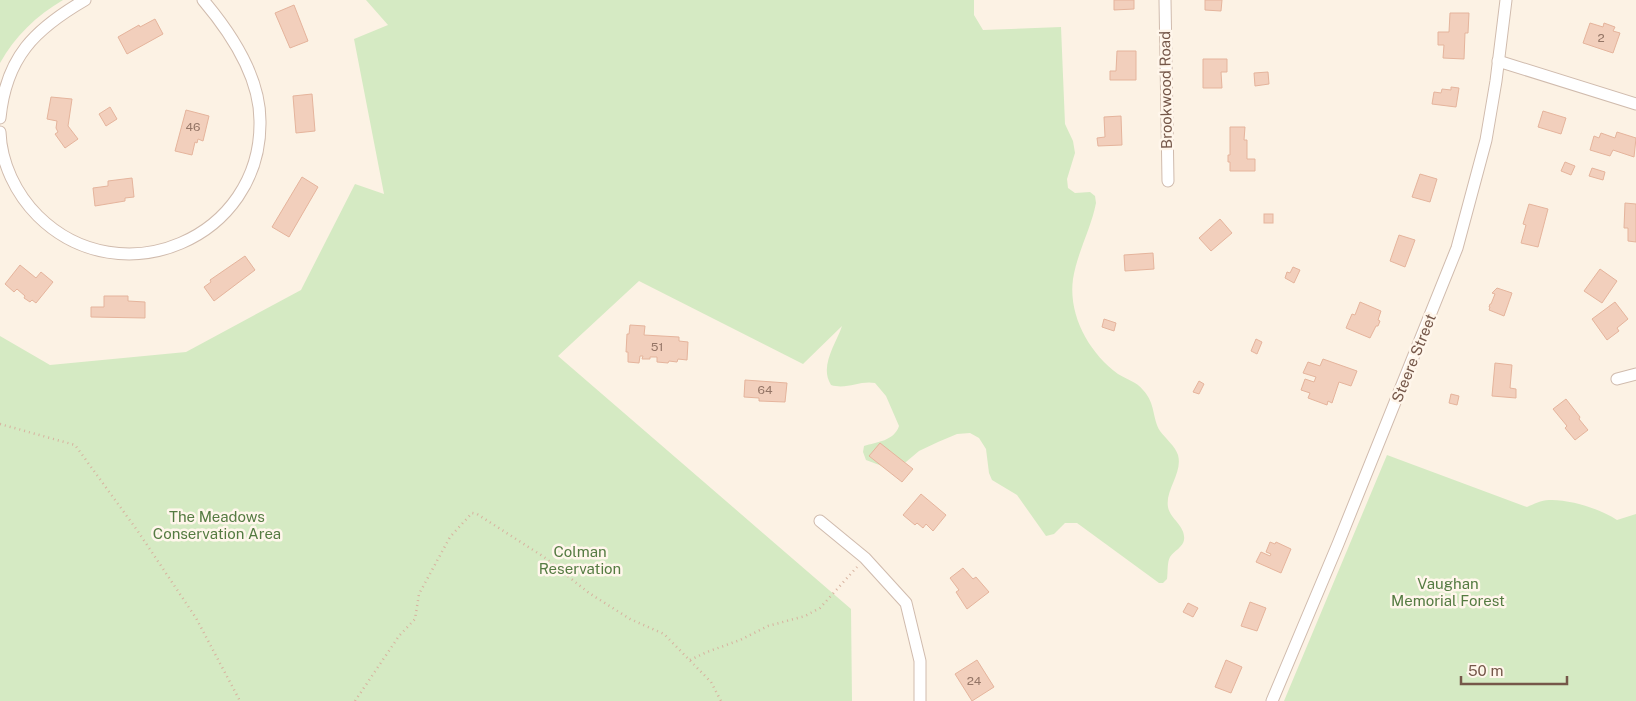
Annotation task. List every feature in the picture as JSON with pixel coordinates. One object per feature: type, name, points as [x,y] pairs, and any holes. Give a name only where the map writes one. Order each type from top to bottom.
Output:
[{"type":"street","points":[[0,118],[8,79],[21,53],[50,22],[84,0]]},
{"type":"street","points":[[0,132],[6,163],[24,201],[44,222],[67,238],[101,251],[137,254],[165,250],[179,245],[204,231],[226,212],[250,176],[258,148],[260,119],[256,91],[245,64],[232,40],[203,0]]},
{"type":"street","name":"Brookwood Road","points":[[1165,0],[1168,181]]},
{"type":"street","name":"Steere Street","points":[[1272,701],[1342,535],[1457,248],[1486,140],[1506,0]]},
{"type":"street","points":[[1498,61],[1636,104]]},
{"type":"street","points":[[1617,379],[1636,374]]},
{"type":"street","points":[[820,521],[865,558],[906,603],[920,661],[920,701]]},
{"type":"path","points":[[0,424],[75,444],[137,530],[196,618],[240,701]]},
{"type":"path","points":[[355,701],[399,636],[415,619],[418,594],[450,537],[472,513],[477,514],[544,557],[589,593],[630,619],[664,634],[711,682],[721,701]]},
{"type":"path","points":[[690,660],[768,626],[806,616],[820,608],[865,558]]},
{"type":"green space","points":[[0,0],[63,0],[44,13],[19,35],[0,63]]},
{"type":"green space","name":"The Meadows Conservation Area","points":[[366,0],[974,0],[974,15],[983,30],[1061,27],[1065,124],[1073,141],[1075,153],[1067,179],[1068,188],[1075,193],[1090,192],[1095,196],[1096,203],[1075,269],[1072,293],[1074,306],[1077,319],[1090,344],[1098,355],[1118,374],[1141,387],[1150,400],[1160,431],[1177,452],[1179,462],[1169,494],[1168,507],[1183,531],[1184,540],[1182,545],[1169,559],[1167,579],[1163,583],[1159,583],[1077,523],[1065,523],[1054,534],[1046,536],[1017,495],[992,480],[989,473],[986,449],[979,438],[970,433],[957,434],[919,451],[900,467],[882,466],[866,460],[863,452],[864,446],[889,438],[897,431],[899,426],[886,396],[875,383],[869,382],[843,386],[831,385],[828,378],[828,363],[842,326],[803,364],[639,281],[558,356],[851,609],[852,701],[0,701],[0,336],[50,365],[186,352],[301,290],[355,184],[384,194],[354,39],[388,25]]},
{"type":"green space","name":"Vaughan Memorial Forest","points":[[1387,455],[1527,507],[1538,502],[1557,500],[1585,506],[1617,520],[1636,514],[1636,701],[1284,701]]},
{"type":"building","points":[[1114,0],[1134,0],[1134,9],[1114,10]]},
{"type":"building","points":[[1205,0],[1222,0],[1221,11],[1205,10]]},
{"type":"building","points":[[294,5],[308,41],[290,48],[275,13]]},
{"type":"building","points":[[1450,13],[1469,13],[1468,33],[1465,33],[1464,59],[1443,58],[1444,45],[1438,45],[1438,32],[1449,32]]},
{"type":"building","points":[[155,19],[163,34],[127,54],[118,37],[139,25],[140,27]]},
{"type":"building","points":[[1590,23],[1603,27],[1604,23],[1615,27],[1613,31],[1620,33],[1613,53],[1583,43]]},
{"type":"building","points":[[1117,51],[1136,51],[1136,80],[1110,80],[1110,71],[1116,71]]},
{"type":"building","points":[[1203,59],[1227,59],[1227,72],[1221,72],[1222,88],[1203,88]]},
{"type":"building","points":[[1268,72],[1269,84],[1255,86],[1254,73]]},
{"type":"building","points":[[1451,87],[1459,88],[1456,107],[1432,104],[1434,92],[1441,93],[1442,89],[1451,90]]},
{"type":"building","points":[[312,94],[315,131],[296,133],[293,96]]},
{"type":"building","points":[[51,97],[72,99],[68,126],[78,139],[65,148],[55,134],[58,132],[56,128],[57,121],[47,119]]},
{"type":"building","points":[[110,107],[117,119],[106,126],[99,114]]},
{"type":"building","points":[[186,110],[209,116],[203,141],[198,139],[197,143],[195,142],[192,155],[175,151]]},
{"type":"building","points":[[1543,111],[1566,118],[1561,134],[1538,127]]},
{"type":"building","points":[[1121,116],[1122,145],[1098,146],[1097,138],[1105,137],[1104,117]]},
{"type":"building","points":[[1230,127],[1245,127],[1244,140],[1247,140],[1247,159],[1255,159],[1255,171],[1230,171],[1228,155],[1230,155]]},
{"type":"building","points":[[1617,132],[1636,138],[1634,157],[1613,150],[1610,156],[1590,150],[1594,136],[1599,138],[1601,133],[1615,138]]},
{"type":"building","points":[[1565,162],[1575,166],[1571,175],[1561,171]]},
{"type":"building","points":[[1592,168],[1605,172],[1603,180],[1589,176]]},
{"type":"building","points":[[1420,174],[1437,179],[1430,202],[1412,197]]},
{"type":"building","points":[[302,177],[318,187],[289,237],[272,227]]},
{"type":"building","points":[[132,178],[134,197],[125,198],[125,201],[95,206],[93,188],[108,186],[108,181]]},
{"type":"building","points":[[1625,203],[1636,204],[1636,242],[1628,241],[1628,228],[1624,228]]},
{"type":"building","points":[[1529,204],[1548,209],[1538,247],[1521,243],[1526,225],[1523,224]]},
{"type":"building","points":[[1264,214],[1273,214],[1273,223],[1264,223]]},
{"type":"building","points":[[1220,219],[1232,233],[1211,251],[1199,238]]},
{"type":"building","points":[[1399,235],[1415,240],[1405,267],[1390,261]]},
{"type":"building","points":[[1153,253],[1154,269],[1125,271],[1124,255]]},
{"type":"building","points":[[245,256],[255,270],[214,301],[204,287],[211,282],[210,280]]},
{"type":"building","points":[[20,265],[36,278],[41,272],[53,282],[36,303],[32,300],[30,302],[17,289],[14,292],[5,284]]},
{"type":"building","points":[[1293,267],[1300,270],[1294,283],[1285,278],[1287,272],[1290,273]]},
{"type":"building","points":[[1600,269],[1617,281],[1602,303],[1584,291]]},
{"type":"building","points":[[1497,288],[1512,293],[1504,316],[1489,310],[1495,294],[1492,293]]},
{"type":"building","points":[[104,296],[128,296],[128,301],[145,302],[145,318],[91,317],[91,307],[104,307]]},
{"type":"building","points":[[1360,302],[1381,311],[1378,326],[1376,326],[1370,338],[1346,328],[1352,314],[1355,315]]},
{"type":"building","points":[[1615,302],[1628,319],[1617,328],[1619,331],[1607,340],[1592,319]]},
{"type":"building","points":[[1104,319],[1116,323],[1114,331],[1102,327]]},
{"type":"building","points":[[630,325],[645,326],[644,335],[679,337],[679,341],[688,342],[687,360],[678,359],[677,362],[669,361],[668,363],[657,362],[657,357],[642,359],[643,356],[640,356],[639,363],[628,362],[628,352],[626,352],[627,334],[629,334]]},
{"type":"building","points":[[1256,339],[1262,342],[1257,354],[1251,351]]},
{"type":"building","points":[[1323,359],[1357,371],[1351,386],[1339,382],[1332,403],[1328,401],[1327,405],[1308,398],[1310,393],[1301,390],[1305,379],[1314,382],[1316,377],[1303,373],[1308,362],[1320,366]]},
{"type":"building","points":[[1495,363],[1512,365],[1510,388],[1516,389],[1516,398],[1492,396]]},
{"type":"building","points":[[745,380],[787,383],[785,402],[759,401],[759,398],[744,397]]},
{"type":"building","points":[[1199,381],[1204,384],[1199,394],[1193,392]]},
{"type":"building","points":[[1451,394],[1459,396],[1457,405],[1449,403]]},
{"type":"building","points":[[1566,399],[1588,430],[1575,440],[1565,428],[1567,426],[1553,409]]},
{"type":"building","points":[[880,443],[913,469],[902,482],[869,456]]},
{"type":"building","points":[[921,494],[946,515],[933,531],[926,524],[923,528],[917,523],[915,525],[903,515]]},
{"type":"building","points":[[1270,542],[1275,544],[1276,542],[1291,549],[1281,573],[1256,562],[1261,552],[1270,556],[1271,554],[1266,552]]},
{"type":"building","points":[[963,568],[973,579],[976,577],[989,592],[967,609],[956,592],[959,590],[950,578]]},
{"type":"building","points":[[1250,602],[1266,608],[1257,631],[1241,626]]},
{"type":"building","points":[[1188,603],[1198,608],[1193,617],[1183,612]]},
{"type":"building","points":[[977,660],[994,687],[972,701],[955,674]]},
{"type":"building","points":[[1226,660],[1242,667],[1231,693],[1215,687]]},
{"type":"park label","name":"Colman Reservation","points":[[580,560]]}]
